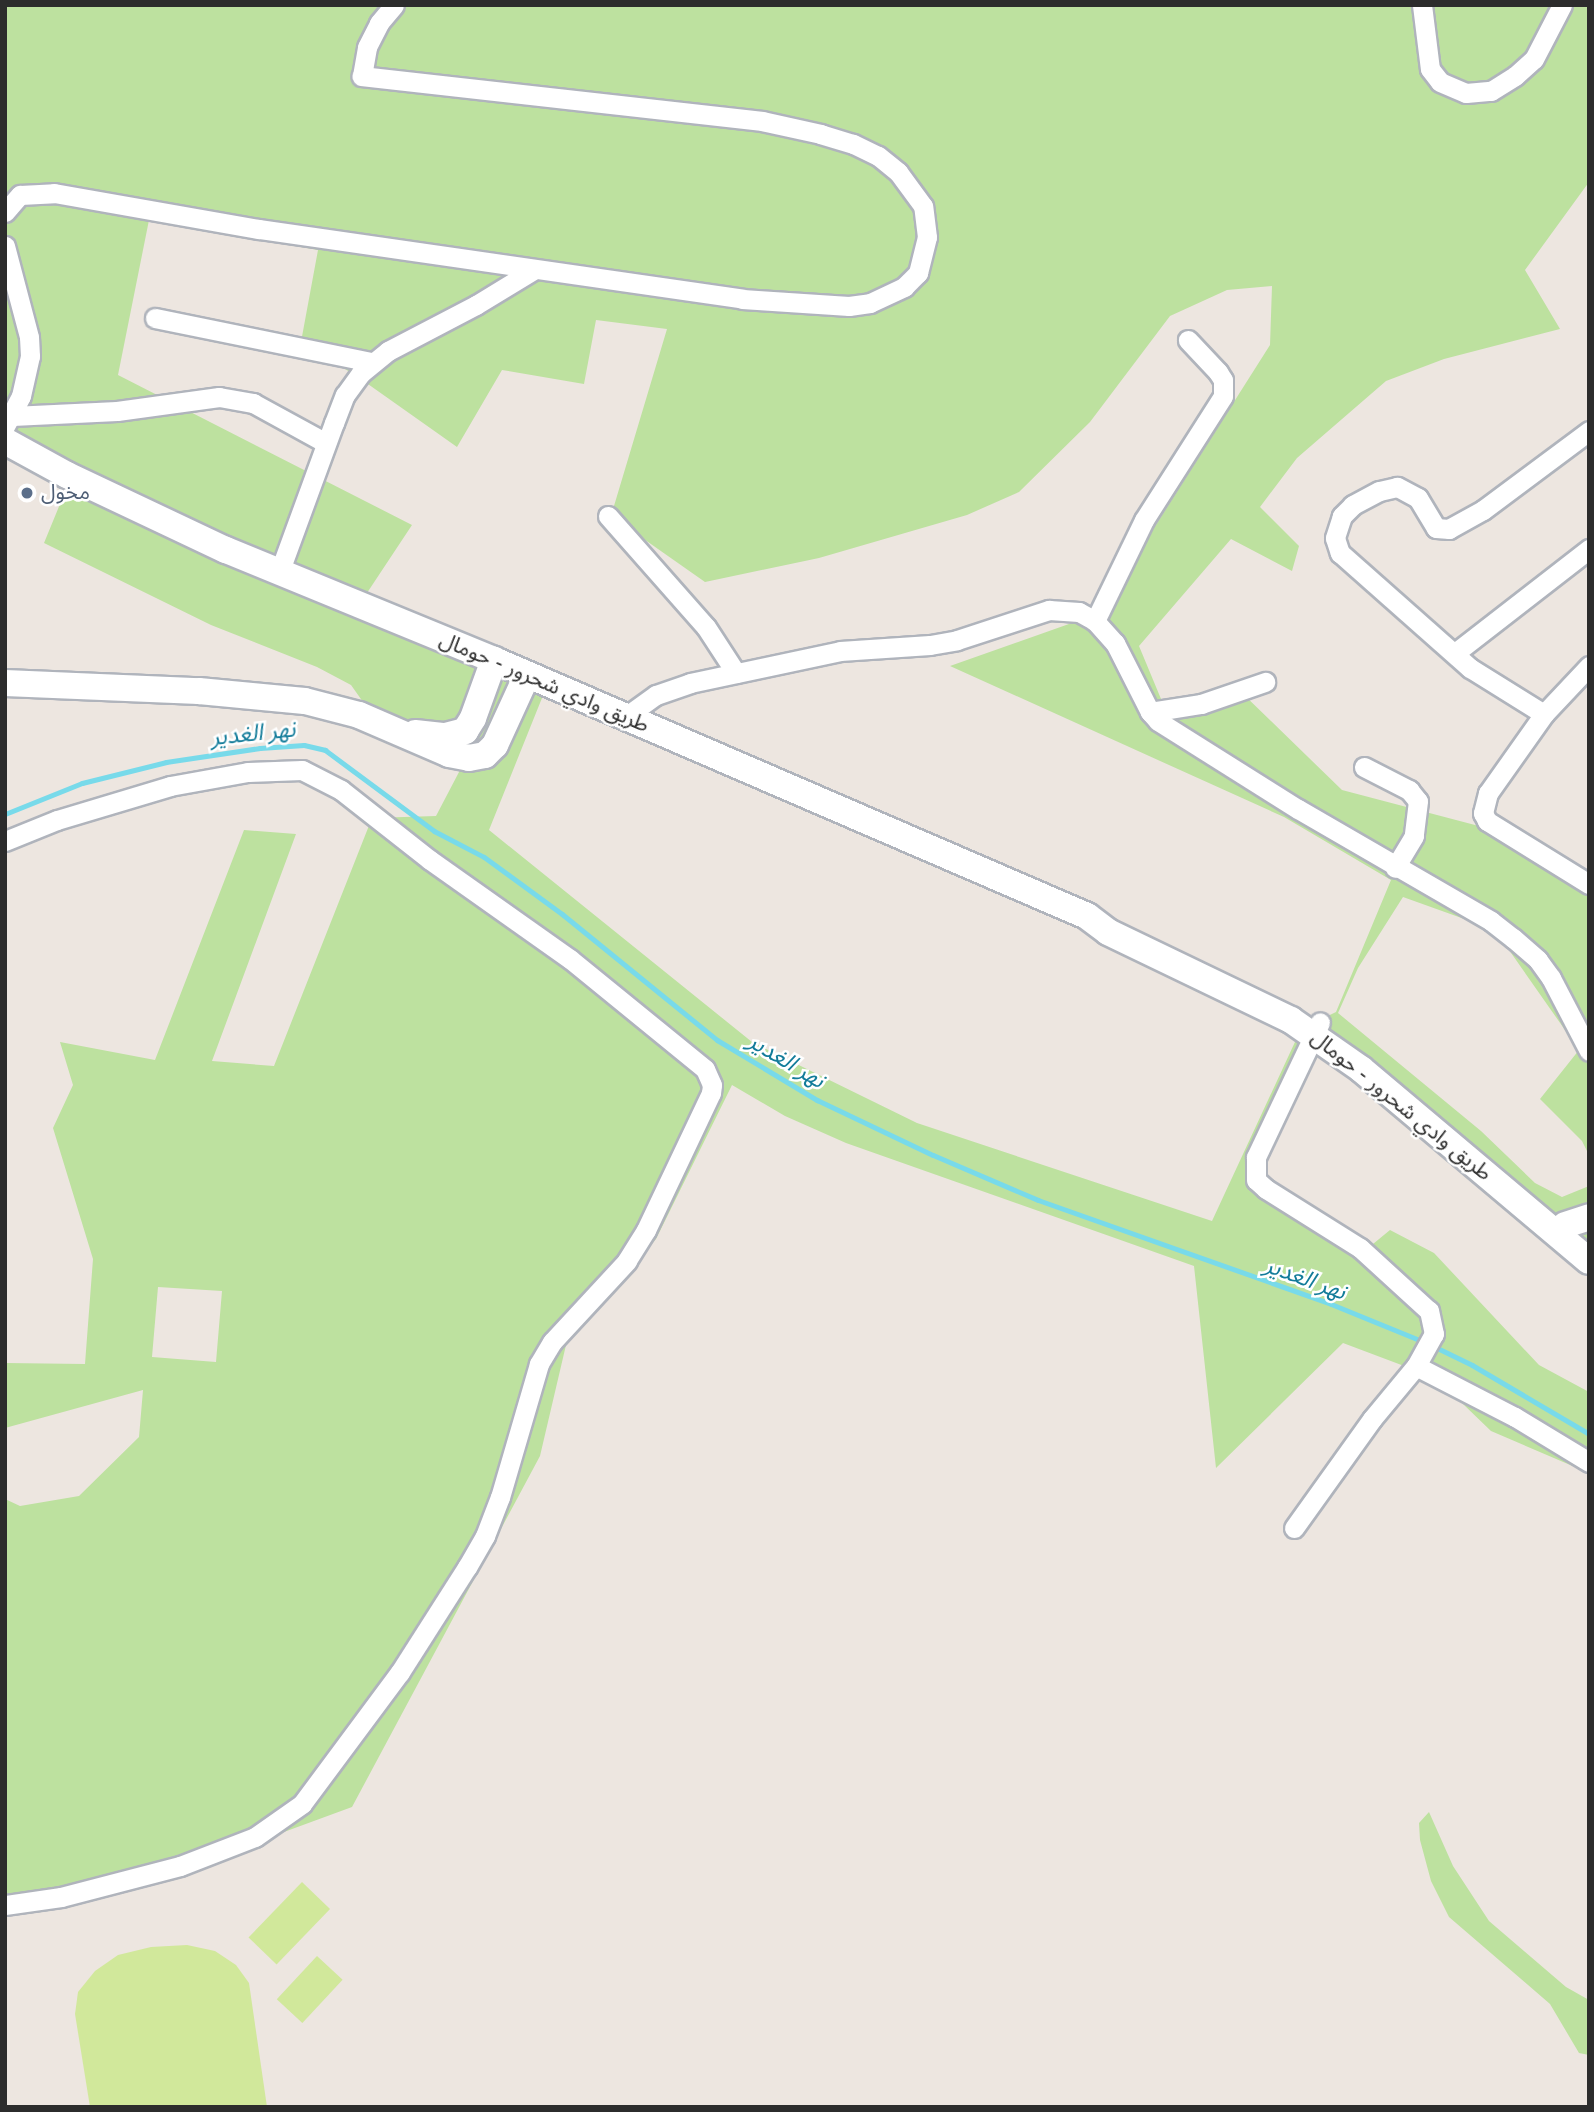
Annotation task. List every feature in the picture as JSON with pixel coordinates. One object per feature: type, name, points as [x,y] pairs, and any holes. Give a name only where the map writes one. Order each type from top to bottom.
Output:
[{"type":"main road","name":"طريق وادي شحرور - حومال","points":[[7,428],[146,514],[279,573],[494,660],[1087,916],[1108,932],[1275,994],[1522,1196],[1589,1261]]},
{"type":"main road","points":[[396,730],[437,736],[465,731],[477,710],[494,660]]},
{"type":"main road","points":[[5,683],[265,695],[329,705],[396,730],[449,754],[469,758],[485,755],[502,733],[527,675]]},
{"type":"main road","name":"طريق وادي شحرور - حومال","points":[[1522,1196],[1577,1221],[1589,1243]]},
{"type":"street","points":[[5,212],[20,195],[54,193],[259,229],[532,271],[742,299],[849,306],[870,303],[892,295],[918,273],[924,257],[926,220],[914,190],[898,172],[853,144],[762,121],[362,76],[367,47],[379,23],[394,5]]},
{"type":"street","points":[[1422,5],[1430,68],[1440,82],[1466,93],[1491,91],[1515,76],[1534,58],[1562,5]]},
{"type":"street","points":[[5,246],[29,337],[30,356],[24,383],[7,428],[191,399],[228,398],[253,403],[326,443]]},
{"type":"street","points":[[279,573],[345,395],[372,362],[509,287],[532,271]]},
{"type":"street","points":[[155,318],[372,362]]},
{"type":"street","points":[[1095,621],[1144,520],[1223,396],[1223,380],[1188,340]]},
{"type":"street","points":[[1544,714],[1469,668],[1340,554],[1335,538],[1342,516],[1379,491],[1397,487],[1418,498],[1436,528],[1449,529],[1482,510],[1589,431]]},
{"type":"street","points":[[608,516],[706,627],[736,673]]},
{"type":"street","points":[[1455,653],[1589,549]]},
{"type":"street","points":[[624,718],[668,689],[840,652],[930,645],[957,640],[1049,610],[1069,610],[1095,621],[1123,653],[1150,712],[1191,743],[1395,868],[1491,921],[1538,960],[1551,978],[1589,1051]]},
{"type":"street","points":[[1589,666],[1544,714],[1488,793],[1483,813],[1487,821],[1589,884]]},
{"type":"street","points":[[1150,712],[1201,704],[1265,682]]},
{"type":"street","points":[[1364,767],[1409,790],[1418,801],[1414,836],[1395,868]]},
{"type":"street","points":[[5,841],[57,820],[170,786],[248,772],[302,770],[341,790],[429,860],[570,959],[705,1069],[712,1085],[711,1093],[646,1230],[627,1261],[552,1342],[539,1364],[500,1497],[485,1536],[394,1682],[302,1804],[254,1837],[180,1866],[61,1897],[5,1905]]},
{"type":"street","points":[[1294,1528],[1372,1419],[1418,1363],[1434,1334],[1429,1311],[1360,1248],[1256,1180],[1256,1157],[1317,1028]]},
{"type":"street","points":[[1418,1363],[1589,1462]]},
{"type":"green space","points":[[5,5],[1589,5],[1589,182],[1525,270],[1560,329],[1444,359],[1386,381],[1297,458],[1260,507],[1299,546],[1292,571],[1231,539],[1139,646],[1171,723],[1240,691],[1342,790],[1494,830],[1589,890],[1589,1155],[1582,1141],[1540,1099],[1579,1050],[1495,930],[1403,897],[1358,968],[1338,1013],[1481,1131],[1535,1183],[1562,1197],[1589,1186],[1589,1275],[1317,1044],[1256,1166],[1276,1189],[1373,1244],[1390,1230],[1434,1253],[1539,1365],[1589,1392],[1589,1473],[1491,1431],[1436,1378],[1343,1343],[1216,1468],[1194,1266],[846,1143],[785,1116],[732,1085],[656,1239],[566,1345],[540,1456],[352,1807],[121,1892],[70,1892],[5,1908],[5,1499],[20,1506],[79,1496],[139,1437],[143,1390],[5,1428],[5,1363],[85,1364],[93,1259],[53,1128],[73,1085],[60,1042],[155,1060],[244,830],[296,834],[212,1061],[274,1066],[372,818],[436,816],[470,751],[368,709],[351,685],[317,667],[211,625],[44,543],[67,487],[5,453]],"holes":[[[149,220],[318,250],[301,342],[358,377],[457,447],[502,370],[584,384],[596,320],[667,329],[611,516],[705,582],[819,558],[967,515],[1019,492],[1090,422],[1170,316],[1227,290],[1272,286],[1270,345],[1100,613],[950,666],[1284,817],[1391,880],[1336,1012],[1301,1029],[1212,1221],[917,1123],[752,1042],[489,830],[544,693],[363,599],[412,525],[118,375]],[[158,1287],[222,1291],[216,1362],[152,1357]]]},
{"type":"green space","points":[[1429,1812],[1453,1866],[1489,1921],[1566,1987],[1589,2000],[1589,2055],[1579,2053],[1550,2004],[1449,1917],[1431,1881],[1420,1840],[1419,1823]]},
{"type":"green space","points":[[302,1882],[330,1909],[277,1964],[249,1937]]},
{"type":"green space","points":[[187,1945],[215,1951],[236,1965],[249,1983],[267,2107],[90,2107],[75,2014],[78,1992],[95,1971],[118,1955],[151,1947]]},
{"type":"green space","points":[[317,1956],[343,1980],[302,2023],[277,1999]]},
{"type":"waterway","name":"نهر الغدير","points":[[5,814],[82,783],[166,762],[260,748],[304,745],[325,750],[434,831],[484,857],[562,914],[717,1040],[817,1100],[933,1155],[1038,1200],[1331,1304],[1424,1342]]},
{"type":"waterway","name":"نهر الغدير","points":[[1433,1346],[1472,1365],[1589,1434]]},
{"type":"place","name":"مخول","points":[[27,493]]}]
